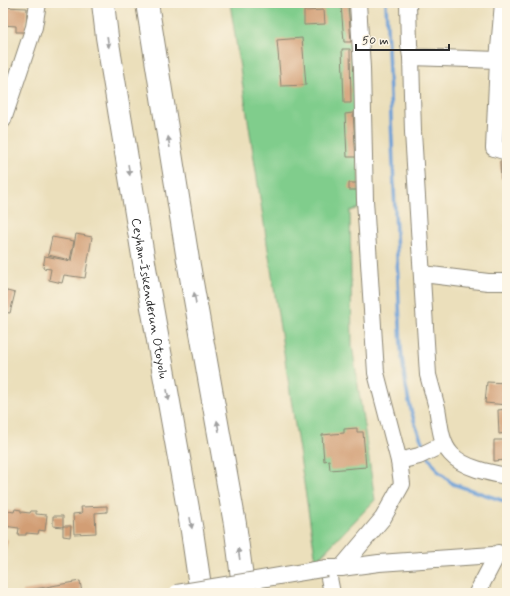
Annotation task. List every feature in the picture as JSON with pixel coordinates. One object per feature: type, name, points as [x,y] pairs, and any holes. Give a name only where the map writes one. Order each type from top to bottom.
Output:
[{"type":"highway","name":"Ceyhan-İskenderun Otoyolu","points":[[103,3],[107,37],[145,268],[192,531],[201,593]]},
{"type":"highway","points":[[146,3],[188,260],[235,524],[244,593]]},
{"type":"street","points":[[3,120],[34,27],[38,3]]},
{"type":"street","points":[[332,593],[334,568],[383,518],[402,484],[399,461],[376,373],[365,200],[362,68],[358,3]]},
{"type":"street","points":[[408,3],[413,132],[423,274],[428,375],[437,409],[439,446]]},
{"type":"street","points":[[503,3],[502,61],[494,148],[507,152]]},
{"type":"street","points":[[411,58],[502,61]]},
{"type":"street","points":[[423,274],[488,282],[507,282]]},
{"type":"street","points":[[399,461],[419,456],[439,446]]},
{"type":"street","points":[[439,446],[467,465],[487,472],[507,476]]},
{"type":"street","points":[[176,593],[379,562],[503,553]]},
{"type":"street","points":[[477,593],[503,553]]},
{"type":"green space","points":[[230,3],[349,3],[353,50],[360,208],[350,211],[352,345],[375,500],[316,561]]},
{"type":"building","points":[[348,4],[351,42],[344,42],[341,5]]},
{"type":"building","points":[[3,7],[27,8],[26,32],[16,32],[16,26],[3,25]]},
{"type":"building","points":[[324,10],[325,24],[304,25],[304,11]]},
{"type":"building","points":[[302,38],[306,85],[281,86],[277,40]]},
{"type":"building","points":[[342,49],[350,49],[351,103],[344,103]]},
{"type":"building","points":[[353,113],[356,157],[347,157],[345,114]]},
{"type":"building","points":[[500,161],[507,161],[507,179],[501,179]]},
{"type":"building","points":[[349,183],[358,183],[359,190],[349,190]]},
{"type":"building","points":[[76,234],[92,237],[85,278],[64,275],[62,283],[49,280],[51,269],[43,268],[45,256],[71,261]]},
{"type":"building","points":[[52,237],[74,241],[70,260],[48,255]]},
{"type":"building","points":[[3,290],[15,293],[10,313],[3,312]]},
{"type":"building","points":[[487,382],[507,383],[507,405],[485,403]]},
{"type":"building","points":[[507,409],[507,433],[499,434],[498,410]]},
{"type":"building","points":[[357,428],[357,432],[363,432],[366,467],[330,470],[329,460],[324,461],[322,435],[344,433],[344,429]]},
{"type":"building","points":[[494,440],[507,440],[507,460],[494,461]]},
{"type":"building","points":[[107,506],[107,512],[95,513],[96,533],[74,534],[73,514],[82,513],[81,507]]},
{"type":"building","points":[[15,509],[21,510],[21,512],[30,513],[31,511],[36,511],[36,514],[47,515],[45,531],[39,530],[38,534],[26,533],[26,535],[18,535],[19,528],[3,526],[3,510],[14,512]]},
{"type":"building","points":[[53,516],[63,516],[63,527],[53,526]]},
{"type":"building","points":[[63,526],[71,526],[70,537],[63,536]]},
{"type":"building","points":[[3,538],[8,540],[5,550],[3,549]]},
{"type":"building","points":[[4,578],[5,593],[3,593]]},
{"type":"building","points":[[80,581],[82,593],[23,593],[23,591]]},
{"type":"waterway","points":[[386,3],[401,348],[411,412],[425,448]]},
{"type":"waterway","points":[[428,456],[438,471],[453,484],[507,502]]}]
